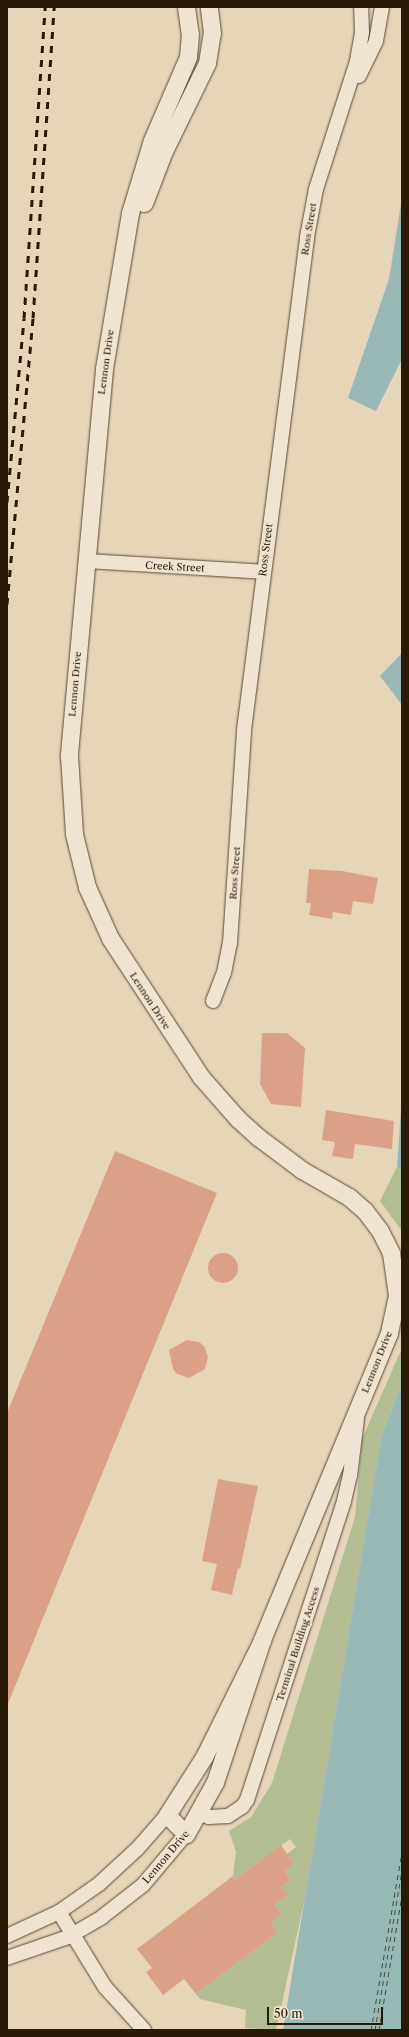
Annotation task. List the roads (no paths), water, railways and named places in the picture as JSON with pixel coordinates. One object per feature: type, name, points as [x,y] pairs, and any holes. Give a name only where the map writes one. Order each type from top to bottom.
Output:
[{"type":"street","name":"Lennon Drive","points":[[7,1958],[72,1935],[120,1904],[143,1885],[186,1834],[200,1813],[215,1782],[262,1640],[389,1333],[396,1308],[397,1280],[386,1241],[374,1221],[357,1203],[279,1154],[238,1119],[210,1088],[116,950],[87,887],[74,834],[68,779],[103,376],[130,213],[152,140],[188,57],[190,34],[186,7]]},
{"type":"street","name":"Lennon Drive","points":[[124,255],[164,151],[207,63],[212,33],[209,7]]},
{"type":"street","name":"Ross Street","points":[[213,1001],[224,973],[230,943],[244,730],[312,208],[345,103],[360,46],[361,7]]},
{"type":"street","name":"Ross Street","points":[[345,103],[376,41],[382,7]]},
{"type":"street","name":"Creek Street","points":[[86,561],[264,572]]},
{"type":"street","name":"Terminal Building Access","points":[[200,1813],[209,1817],[233,1814],[242,1807],[248,1796],[344,1501],[350,1476],[359,1405]]},
{"type":"street","name":"Lennon Drive","points":[[7,1936],[59,1912],[114,1871],[167,1816],[186,1788],[262,1640]]},
{"type":"street","points":[[186,1788],[191,1803],[200,1813]]},
{"type":"street","points":[[167,1816],[186,1834]]},
{"type":"street","points":[[59,1912],[105,1987],[144,2030]]},
{"type":"water","points":[[402,198],[402,359],[376,411],[348,398],[389,279]]},
{"type":"water","points":[[402,653],[402,705],[380,676]]},
{"type":"water","points":[[402,1094],[402,1169],[397,1167]]},
{"type":"water","points":[[402,1383],[402,2030],[283,2030],[381,1438]]},
{"type":"railway","points":[[7,502],[24,318],[45,7]]},
{"type":"railway","points":[[7,604],[33,318],[54,7]]}]
